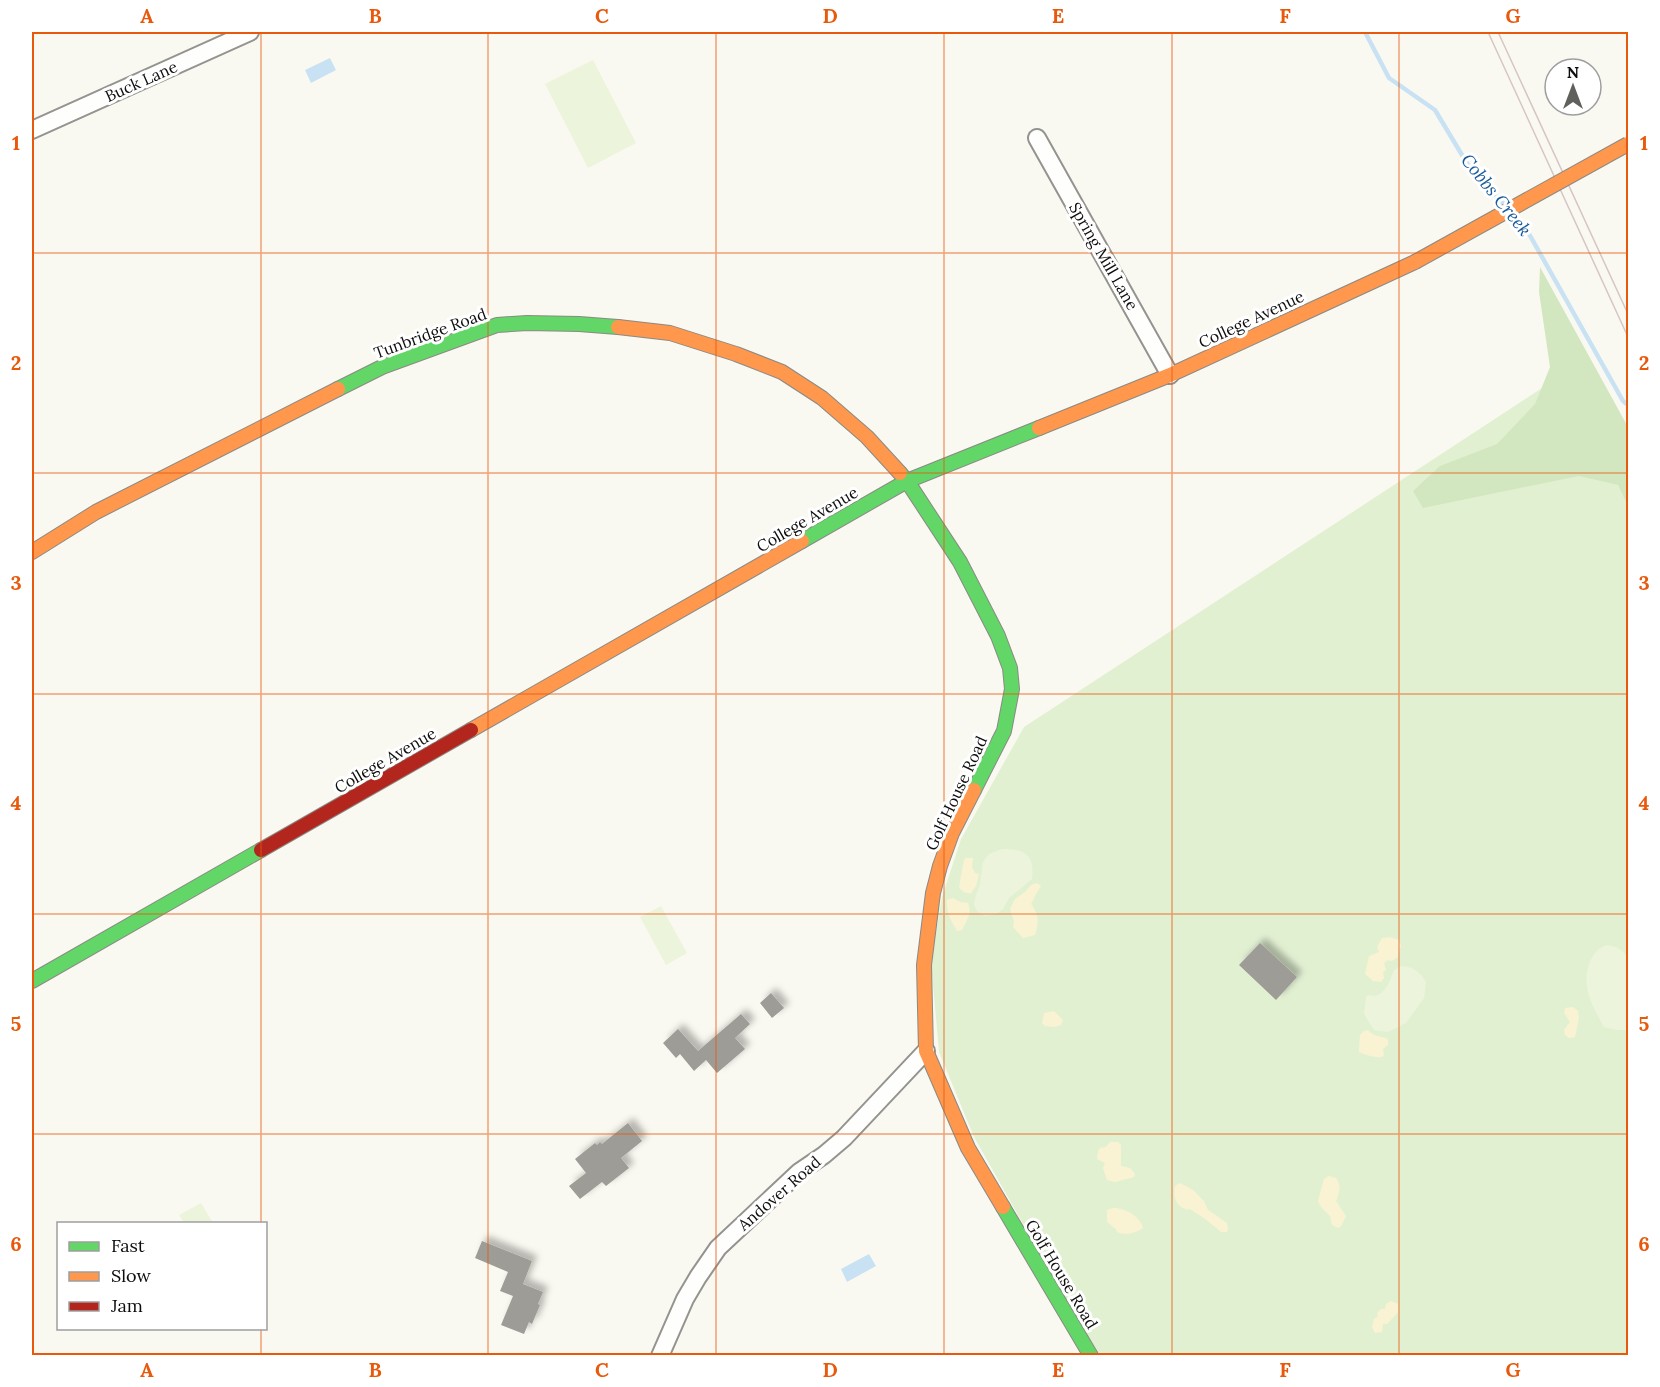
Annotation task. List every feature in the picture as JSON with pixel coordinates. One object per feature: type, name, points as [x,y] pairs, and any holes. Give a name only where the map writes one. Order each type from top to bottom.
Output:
[{"type":"street","name":"Buck Lane","points":[[32,130],[250,32]]},
{"type":"street","name":"Spring Mill Lane","points":[[1037,138],[1170,375]]},
{"type":"street","name":"College Avenue","points":[[32,981],[907,481],[1170,375],[1415,262],[1629,144]]},
{"type":"street","name":"Tunbridge Road","points":[[32,552],[96,512],[382,367],[497,325],[632,327],[670,333],[758,362],[782,372],[822,398],[867,437],[907,481]]},
{"type":"street","name":"Golf House Road","points":[[907,481],[960,562],[998,636],[1010,668],[1012,689],[1004,731],[951,833],[933,893],[924,965],[926,1051],[968,1148],[1091,1356]]},
{"type":"street","name":"Andover Road","points":[[660,1356],[685,1299],[718,1248],[799,1172],[844,1138],[926,1051]]},
{"type":"green space","points":[[593,60],[636,143],[588,168],[545,84]]},
{"type":"green space","points":[[1540,267],[1628,427],[1628,506],[1618,485],[1579,476],[1423,508],[1413,491],[1440,466],[1497,444],[1535,404],[1550,367],[1539,292]]},
{"type":"green space","points":[[1588,358],[1628,451],[1628,1355],[1097,1355],[974,1137],[939,1052],[931,963],[942,897],[961,839],[1024,727]]},
{"type":"green space","points":[[1002,849],[1022,852],[1030,859],[1032,879],[1009,898],[1003,909],[996,914],[985,916],[977,911],[974,905],[983,862],[989,854]]},
{"type":"green space","points":[[661,906],[687,953],[666,965],[640,917]]},
{"type":"green space","points":[[1607,945],[1620,950],[1628,960],[1627,1030],[1604,1027],[1589,996],[1586,979],[1590,962],[1597,951]]},
{"type":"green space","points":[[1401,966],[1413,969],[1424,978],[1426,982],[1424,998],[1406,1023],[1388,1032],[1374,1030],[1364,1014],[1366,997],[1382,992],[1394,970]]},
{"type":"green space","points":[[201,1203],[212,1222],[183,1222],[179,1215]]},
{"type":"sand","points":[[966,858],[973,858],[972,867],[975,873],[979,874],[976,886],[971,893],[964,892],[959,887]]},
{"type":"sand","points":[[1037,883],[1041,886],[1031,904],[1037,915],[1035,935],[1023,938],[1013,927],[1014,921],[1010,909],[1015,899],[1031,885]]},
{"type":"sand","points":[[953,898],[968,903],[969,907],[962,930],[957,931],[948,912],[947,904],[947,900]]},
{"type":"sand","points":[[1390,937],[1399,940],[1401,946],[1397,958],[1384,963],[1386,970],[1383,972],[1384,978],[1381,982],[1373,981],[1365,974],[1369,956],[1379,952],[1377,947],[1382,938]]},
{"type":"sand","points":[[1573,1007],[1578,1011],[1579,1018],[1575,1037],[1569,1038],[1565,1035],[1564,1030],[1570,1022],[1564,1013],[1565,1008]]},
{"type":"sand","points":[[1054,1011],[1063,1020],[1061,1025],[1045,1026],[1042,1023],[1044,1013]]},
{"type":"sand","points":[[1368,1030],[1370,1033],[1388,1039],[1388,1045],[1383,1049],[1382,1057],[1373,1057],[1359,1052],[1360,1035]]},
{"type":"sand","points":[[1110,1142],[1118,1142],[1121,1145],[1121,1166],[1130,1168],[1135,1174],[1134,1177],[1115,1182],[1107,1180],[1103,1168],[1105,1163],[1097,1159],[1100,1148],[1106,1147]]},
{"type":"sand","points":[[1329,1176],[1338,1181],[1339,1190],[1336,1201],[1346,1216],[1338,1228],[1332,1225],[1330,1216],[1318,1201],[1324,1179]]},
{"type":"sand","points":[[1180,1183],[1193,1190],[1204,1201],[1208,1210],[1227,1223],[1227,1232],[1221,1232],[1197,1213],[1178,1204],[1174,1189]]},
{"type":"sand","points":[[1122,1209],[1131,1214],[1139,1220],[1143,1228],[1130,1233],[1117,1232],[1107,1222],[1107,1210]]},
{"type":"sand","points":[[1391,1301],[1398,1304],[1398,1312],[1387,1324],[1383,1324],[1382,1332],[1375,1333],[1372,1327],[1374,1319],[1378,1317],[1377,1313],[1385,1309],[1386,1304]]},
{"type":"water","points":[[330,58],[336,70],[311,83],[305,70]]},
{"type":"water","points":[[869,1254],[876,1266],[847,1282],[841,1269]]},
{"type":"building","points":[[1260,943],[1297,977],[1276,1000],[1239,965]]},
{"type":"building","points":[[771,993],[784,1008],[772,1018],[760,1003]]},
{"type":"building","points":[[741,1014],[750,1024],[735,1038],[745,1049],[717,1073],[706,1060],[694,1071],[680,1054],[676,1058],[663,1043],[678,1029],[698,1051]]},
{"type":"building","points":[[628,1123],[642,1141],[621,1158],[629,1168],[606,1186],[602,1182],[580,1199],[569,1186],[586,1173],[575,1159],[595,1143],[602,1144]]},
{"type":"building","points":[[482,1241],[532,1261],[523,1284],[543,1292],[532,1324],[529,1322],[524,1334],[501,1325],[513,1296],[500,1291],[508,1272],[475,1258]]},
{"type":"waterway","name":"Cobbs Creek","points":[[1365,32],[1389,78],[1435,110],[1471,170],[1504,204]]},
{"type":"waterway","name":"Cobbs Creek","points":[[1513,215],[1528,232],[1623,401],[1628,405]]},
{"type":"tram line","points":[[1488,32],[1628,337]]},
{"type":"tram line","points":[[1498,32],[1628,314]]},
{"type":"traffic: fast","points":[[338,389],[382,367],[497,325],[527,323],[618,327]]},
{"type":"traffic: fast","points":[[802,541],[907,481],[1039,428]]},
{"type":"traffic: fast","points":[[900,473],[960,562],[998,636],[1010,668],[1012,689],[1004,731],[974,790]]},
{"type":"traffic: fast","points":[[32,981],[261,850]]},
{"type":"traffic: fast","points":[[1003,1207],[1091,1356]]},
{"type":"traffic: slow","points":[[1415,262],[1628,144]]},
{"type":"traffic: slow","points":[[1039,428],[1170,375],[1415,262]]},
{"type":"traffic: slow","points":[[618,327],[670,333],[736,354],[782,372],[822,398],[867,437],[900,473]]},
{"type":"traffic: slow","points":[[32,552],[96,512],[338,389]]},
{"type":"traffic: slow","points":[[471,730],[802,541]]},
{"type":"traffic: slow","points":[[974,790],[952,833],[933,893],[924,965],[926,1051],[968,1148],[1003,1207]]},
{"type":"traffic: jam","points":[[261,850],[471,730]]}]
